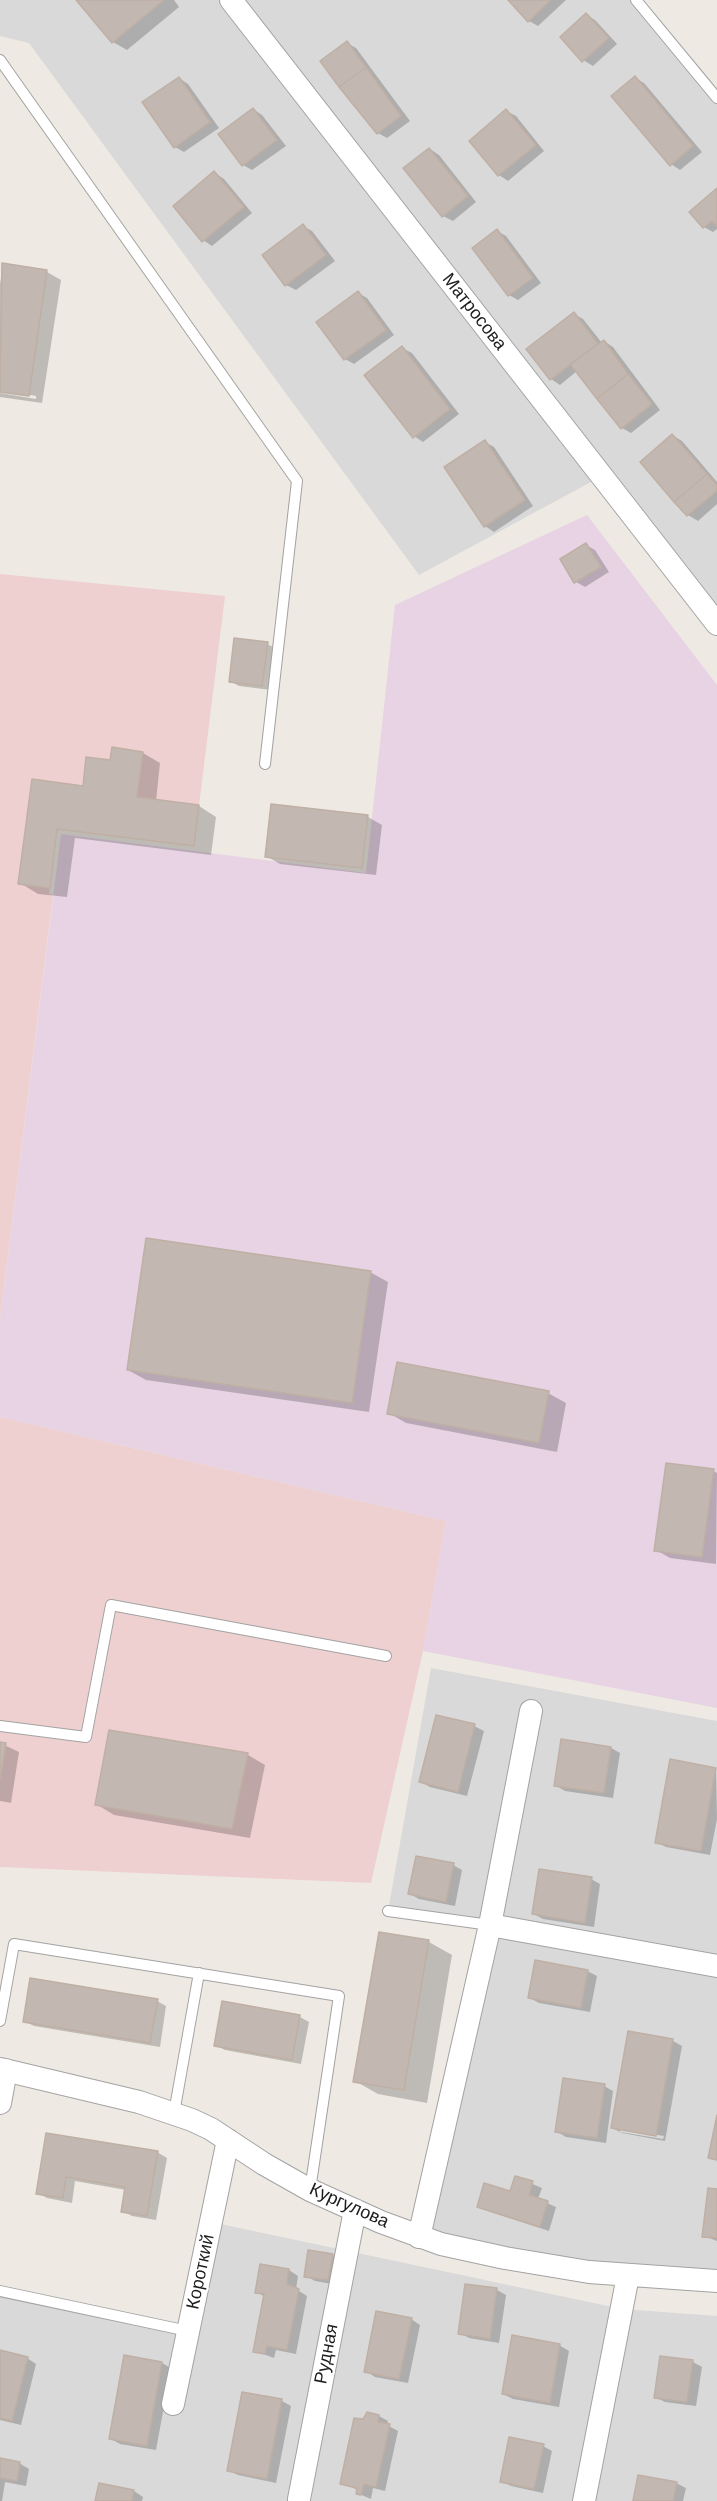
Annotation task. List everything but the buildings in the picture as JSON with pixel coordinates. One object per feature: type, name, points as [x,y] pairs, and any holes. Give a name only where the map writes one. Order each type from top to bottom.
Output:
[{"type":"street","name":"Матросова","points":[[231,0],[717,624]]},
{"type":"street","points":[[419,2237],[490,1925],[531,1711]]},
{"type":"street","points":[[490,1925],[717,1966]]},
{"type":"street","points":[[0,2103],[3,2070]]},
{"type":"street","name":"Кургулова","points":[[3,2070],[174,2113],[211,2129],[264,2164],[310,2190],[419,2237],[460,2249],[505,2258],[628,2276],[717,2281]]},
{"type":"street","name":"Короткий","points":[[174,2404],[228,2140]]},
{"type":"street","name":"Рудная","points":[[299,2499],[355,2210]]},
{"type":"street","points":[[584,2501],[628,2276]]},
{"type":"lane","points":[[636,0],[717,98]]},
{"type":"lane","points":[[0,60],[297,481],[265,764]]},
{"type":"lane","points":[[0,1726],[86,1737],[111,1605],[386,1656]]},
{"type":"lane","points":[[388,1911],[490,1925]]},
{"type":"lane","points":[[0,2021],[14,1944],[339,1996],[310,2190]]},
{"type":"lane","points":[[174,2113],[199,1973]]},
{"type":"lane","points":[[0,2290],[188,2331]]},
{"type":"shaded area","points":[[0,0],[636,0],[717,98],[717,624],[602,476],[419,575],[29,43],[0,36]]},
{"type":"shaded area","points":[[587,515],[717,685],[717,1708],[423,1651],[446,1521],[0,1417],[0,1319],[61,834],[366,873],[395,605]]},
{"type":"shaded area","points":[[0,574],[225,596],[194,846],[57,829],[49,894],[53,895],[0,1319]]},
{"type":"shaded area","points":[[0,1417],[446,1521],[423,1651],[371,1883],[0,1867]]},
{"type":"shaded area","points":[[431,1668],[717,1721],[717,2281],[419,2237],[490,1925],[388,1911]]},
{"type":"shaded area","points":[[211,2222],[622,2309],[717,2316],[717,2501],[0,2501],[0,2291],[188,2331]]}]
